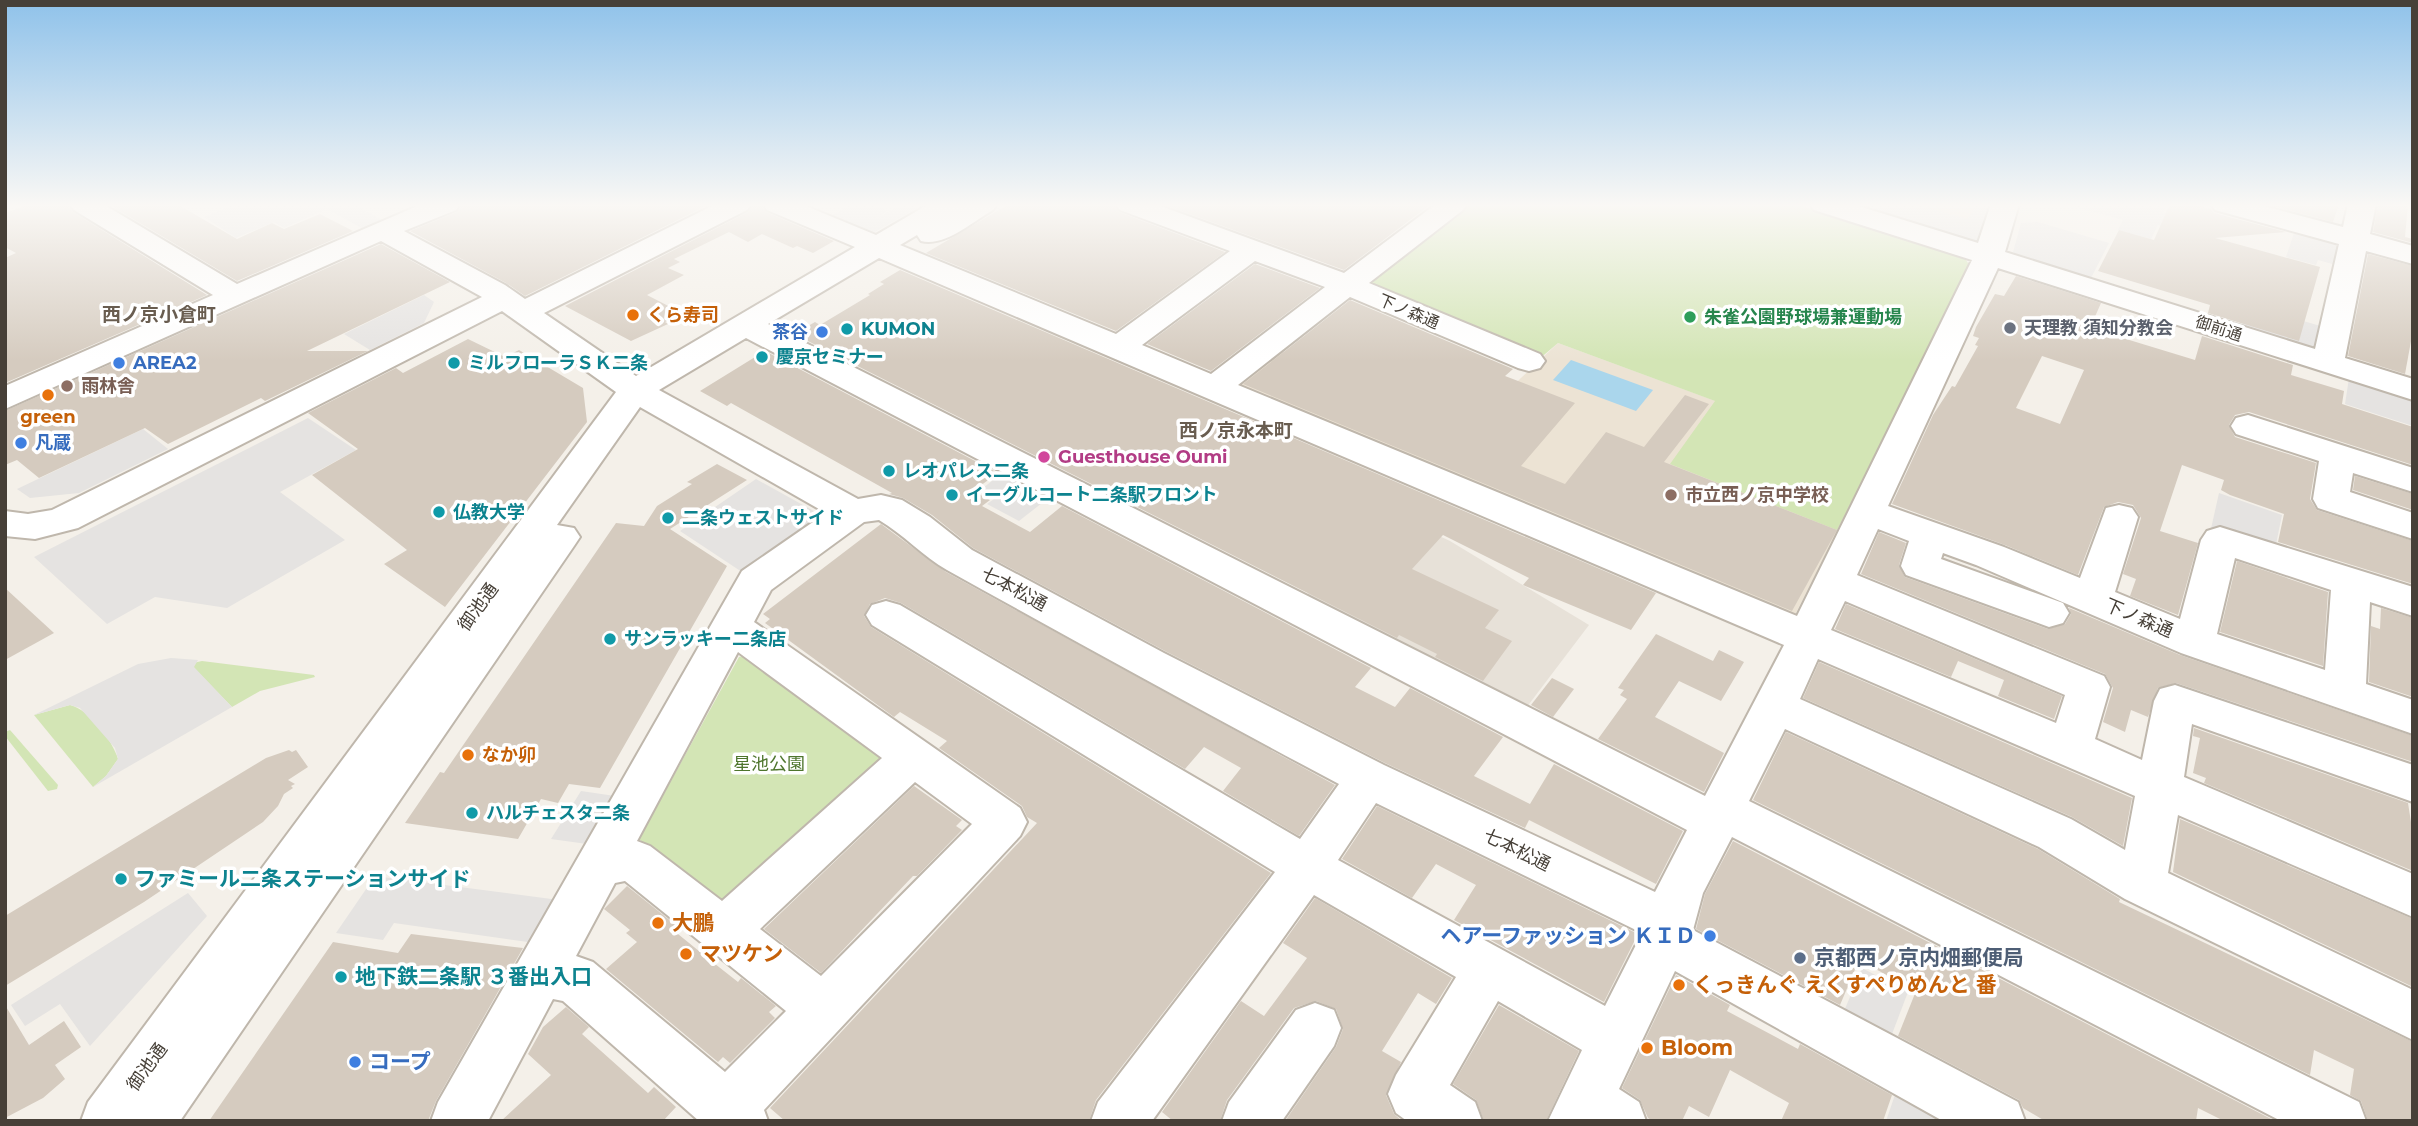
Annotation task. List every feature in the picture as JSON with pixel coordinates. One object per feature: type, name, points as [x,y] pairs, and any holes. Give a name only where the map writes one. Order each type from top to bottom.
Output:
[{"type":"street","points":[[171,257],[236,296]]},
{"type":"street","points":[[5,399],[323,257]]},
{"type":"street","points":[[431,257],[494,291],[645,396],[853,512],[756,581],[539,974],[463,1118]]},
{"type":"street","points":[[5,523],[16,527],[41,527],[65,519],[621,257]]},
{"type":"street","name":"御池通","points":[[108,1121],[433,693],[645,396],[877,257]]},
{"type":"street","points":[[903,257],[2070,748],[2413,896]]},
{"type":"street","points":[[1118,348],[1242,257]]},
{"type":"street","name":"下ノ森通","points":[[1272,257],[1529,361]]},
{"type":"street","points":[[1213,388],[1384,257]]},
{"type":"street","points":[[1593,1113],[1615,1040],[1667,931],[1679,891],[1775,706],[1988,257]]},
{"type":"street","name":"御前通","points":[[1994,257],[2413,390]]},
{"type":"street","points":[[2328,363],[2352,257]]},
{"type":"street","points":[[756,330],[1719,816],[2339,1121]]},
{"type":"street","points":[[2248,426],[2413,480]]},
{"type":"street","points":[[2338,455],[2331,499],[2413,526]]},
{"type":"street","name":"七本松通","points":[[853,512],[881,507],[889,509],[918,526],[964,563],[1368,778],[1667,931],[1998,1121]]},
{"type":"street","name":"下ノ森通","points":[[1867,512],[1990,556],[2195,642],[2413,717]]},
{"type":"street","points":[[2092,599],[2119,517]]},
{"type":"street","points":[[1930,534],[1920,566],[2049,613]]},
{"type":"street","points":[[2195,642],[2220,540],[2413,602]]},
{"type":"street","points":[[1834,581],[2089,687],[2070,748]]},
{"type":"street","points":[[2344,695],[2351,583]]},
{"type":"street","points":[[886,615],[1307,867],[1615,1040]]},
{"type":"street","points":[[539,974],[575,979],[734,1115],[823,1009],[1004,822],[731,626]]},
{"type":"street","name":"御池通","points":[[147,1121],[433,693]]},
{"type":"street","points":[[2142,884],[2175,701],[2413,784]]},
{"type":"street","points":[[1775,706],[2055,833],[2142,884],[2413,1016]]},
{"type":"street","points":[[724,931],[912,757]]},
{"type":"street","points":[[1118,1121],[1307,867],[1368,778]]},
{"type":"street","points":[[600,864],[633,860],[823,1009]]},
{"type":"street","points":[[1455,1121],[1415,1094],[1490,968]]},
{"type":"street","points":[[1249,1121],[1315,1028]]},
{"type":"shaded area","points":[[2019,257],[2102,257],[2090,280],[2024,261]]},
{"type":"shaded area","points":[[2286,257],[2338,257],[2336,265],[2318,260],[2316,265]]},
{"type":"shaded area","points":[[424,295],[434,302],[424,323],[370,350],[344,334]]},
{"type":"shaded area","points":[[2248,305],[2324,327],[2320,347],[2305,349],[2240,328]]},
{"type":"shaded area","name":"市立西ノ京中学校","points":[[1558,343],[1873,459],[1794,617],[1229,385],[1270,346],[1462,434]]},
{"type":"shaded area","points":[[2349,378],[2413,399],[2413,426],[2345,404]]},
{"type":"shaded area","points":[[308,418],[356,450],[280,492],[345,540],[227,608],[155,597],[107,624],[34,557]]},
{"type":"shaded area","points":[[143,429],[168,449],[79,493],[30,498],[17,489]]},
{"type":"shaded area","points":[[1010,467],[1056,492],[1019,521],[987,504],[994,499],[979,491]]},
{"type":"shaded area","points":[[756,479],[821,515],[820,527],[748,576],[680,531]]},
{"type":"shaded area","points":[[2219,493],[2282,515],[2274,554],[2210,533]]},
{"type":"shaded area","points":[[1386,511],[1450,541],[1589,625],[1523,712],[1300,602]]},
{"type":"shaded area","points":[[171,658],[198,660],[194,667],[232,707],[93,787],[106,776],[118,759],[115,748],[80,708],[70,705],[34,715],[138,664]]},
{"type":"shaded area","points":[[581,791],[615,796],[587,844],[551,839]]},
{"type":"shaded area","points":[[375,876],[559,900],[535,943],[394,923],[383,940],[336,933]]},
{"type":"shaded area","points":[[188,893],[207,916],[90,1046],[60,1004],[25,1026],[11,1005]]},
{"type":"shaded area","points":[[1862,968],[1908,992],[1889,1042],[1842,1016]]},
{"type":"shaded area","points":[[1898,1086],[1946,1121],[1886,1121]]},
{"type":"green space","name":"朱雀公園野球場兼運動場","points":[[1394,257],[1963,257],[1970,266],[1837,530],[1670,464],[1715,401],[1558,343],[1538,360],[1358,284]]},
{"type":"green space","name":"星池公園","points":[[751,654],[882,750],[886,762],[727,904],[710,902],[639,839],[739,657]]},
{"type":"green space","points":[[202,661],[315,677],[260,691],[232,707],[193,667],[193,663]]},
{"type":"green space","points":[[70,705],[92,719],[111,743],[118,759],[106,776],[93,787],[34,715]]},
{"type":"green space","points":[[10,730],[58,785],[57,789],[48,791],[5,736],[5,732]]},
{"type":"water","points":[[1571,360],[1653,390],[1636,411],[1553,380]]},
{"type":"building","points":[[145,257],[207,295],[5,383],[5,258]]},
{"type":"building","points":[[196,257],[294,257],[237,281]]},
{"type":"building","points":[[353,257],[404,257],[450,282],[307,351],[368,351],[265,401],[261,398],[168,444],[145,428],[39,478],[17,460],[5,465],[5,411]]},
{"type":"building","points":[[457,257],[604,257],[525,296]]},
{"type":"building","points":[[661,257],[679,257],[674,259],[680,262],[668,268],[684,275],[647,295],[682,313],[665,322],[668,324],[631,341],[565,306]]},
{"type":"building","points":[[935,257],[1219,257],[1116,331]]},
{"type":"building","points":[[1307,257],[1362,257],[1344,270]]},
{"type":"building","points":[[2105,257],[2282,257],[2320,267],[2299,341],[2208,313],[2210,305],[2098,271]]},
{"type":"building","points":[[2368,257],[2413,266],[2413,330],[2405,374],[2348,356]]},
{"type":"building","points":[[1255,264],[1320,288],[1211,371],[1147,344]]},
{"type":"building","points":[[900,270],[1656,593],[1631,630],[1523,585],[1529,578],[1443,535],[1412,569],[1499,610],[1485,628],[1512,641],[1483,681],[1435,657],[1437,654],[1399,635],[1397,638],[794,334],[815,322],[820,325],[870,295],[868,294],[884,284],[880,282]]},
{"type":"building","points":[[2016,276],[2101,303],[2090,328],[2195,360],[2202,336],[2293,365],[2291,375],[2344,391],[2342,404],[2413,427],[2413,465],[2249,412],[2235,415],[2229,425],[2235,437],[2316,463],[2310,499],[2317,510],[2413,541],[2413,584],[2278,542],[2284,514],[2230,495],[2221,490],[2224,480],[2182,465],[2160,531],[2198,543],[2178,615],[2130,596],[2136,579],[2123,574],[2141,518],[2133,505],[2118,502],[2104,507],[2078,575],[1892,504],[1933,415],[1952,386],[1955,387],[1978,346],[1975,345],[1979,338],[1973,336],[1976,327],[1995,294],[2004,296]],"holes":[[[2042,356],[2084,370],[2060,424],[2016,408]]]},
{"type":"building","points":[[1350,300],[1513,369],[1505,376],[1575,403],[1521,466],[1565,484],[1606,432],[1644,447],[1685,395],[1709,404],[1664,462],[1837,530],[1792,611],[1243,384]]},
{"type":"building","name":"仏教大学","points":[[468,339],[505,357],[519,350],[583,388],[587,422],[445,607],[384,564],[407,550],[312,475],[358,449],[308,413],[396,368],[403,373]]},
{"type":"building","points":[[765,351],[998,473],[973,491],[990,500],[982,506],[1030,532],[1062,506],[1371,668],[1355,687],[1395,707],[1410,688],[1503,737],[1474,776],[1530,804],[1554,764],[1683,831],[1656,884],[1529,820],[1525,828],[1385,763],[1165,651],[973,548],[932,515],[903,498],[889,494],[892,493],[731,403],[727,406],[700,391]]},
{"type":"building","name":"サンラッキー二条店","points":[[717,464],[747,480],[670,529],[727,566],[600,788],[569,784],[558,803],[541,799],[518,839],[405,823],[440,772],[444,773],[616,523],[644,526],[657,506],[692,484],[687,482]]},
{"type":"building","points":[[2355,476],[2413,494],[2413,510],[2353,490]]},
{"type":"building","points":[[881,524],[946,572],[1335,785],[1299,836],[1223,791],[1241,768],[1204,747],[1185,769],[901,603],[885,598],[870,604],[864,616],[871,627],[1271,873],[1096,1100],[1089,1121],[785,1121],[770,1108],[1037,823],[1027,817],[1022,806],[939,748],[947,741],[900,712],[894,717],[765,623],[770,619],[763,614]]},
{"type":"building","points":[[1879,532],[1906,543],[1899,565],[1905,577],[2048,629],[2065,624],[2071,614],[2069,608],[2180,655],[2413,736],[2413,762],[2176,683],[2158,688],[2148,717],[2131,710],[2125,732],[2103,722],[2113,688],[2105,674],[1861,574]]},
{"type":"building","points":[[2237,561],[2328,592],[2323,666],[2220,632]]},
{"type":"building","points":[[5,588],[54,633],[5,660]]},
{"type":"building","points":[[1846,604],[2062,696],[2054,719],[1998,696],[2004,680],[1958,661],[1951,677],[1835,629]]},
{"type":"building","points":[[2381,608],[2413,618],[2413,697],[2369,682],[2371,626],[2380,629]]},
{"type":"building","points":[[1656,634],[1713,661],[1719,650],[1744,662],[1721,701],[1679,681],[1655,717],[1724,753],[1704,792],[1598,739],[1627,699],[1620,695],[1624,690],[1618,688]]},
{"type":"building","points":[[1819,662],[2132,798],[2123,846],[2072,817],[1803,698]]},
{"type":"building","points":[[1552,678],[1574,689],[1553,717],[1531,705]]},
{"type":"building","points":[[2194,728],[2408,803],[2413,835],[2413,871],[2204,783],[2206,778],[2193,773],[2200,738],[2193,736]]},
{"type":"building","points":[[1786,732],[2038,849],[2120,899],[2119,902],[2413,1042],[2413,1121],[2368,1121],[2361,1101],[2350,1095],[2354,1069],[2314,1050],[2310,1075],[1753,800]]},
{"type":"building","name":"ファミール二条ステーションサイド","points":[[296,750],[308,767],[288,780],[295,784],[291,786],[293,788],[284,794],[278,806],[263,822],[144,902],[5,986],[5,916],[266,758]]},
{"type":"building","points":[[914,786],[962,820],[956,826],[962,830],[917,876],[913,876],[821,973],[764,929]]},
{"type":"building","points":[[1377,806],[1638,934],[1604,1002],[1454,920],[1476,885],[1436,864],[1412,898],[1342,859]]},
{"type":"building","points":[[2180,819],[2413,919],[2413,987],[2173,872]]},
{"type":"building","points":[[1733,841],[2275,1121],[2224,1121],[2198,1108],[2196,1121],[2045,1121],[2023,1108],[2019,1100],[1898,1036],[1916,991],[1859,960],[1840,1005],[1696,929],[1705,894]]},
{"type":"building","points":[[627,886],[677,926],[673,930],[710,960],[738,982],[741,978],[776,1006],[769,1012],[775,1018],[730,1063],[723,1057],[718,1062],[606,969],[637,942],[626,933],[630,930],[604,909]]},
{"type":"building","points":[[1315,898],[1452,978],[1436,1004],[1418,993],[1382,1051],[1401,1062],[1386,1095],[1394,1114],[1402,1121],[1285,1121],[1336,1047],[1343,1029],[1336,1009],[1316,1001],[1294,1008],[1227,1100],[1220,1121],[1173,1121],[1162,1112],[1241,1001],[1264,1016],[1307,958],[1283,943]]},
{"type":"building","name":"コープ","points":[[411,934],[523,948],[436,1101],[428,1121],[209,1121],[333,942],[398,953]]},
{"type":"building","points":[[1676,975],[1730,1005],[1727,1011],[1798,1049],[1800,1044],[1892,1095],[1883,1121],[1781,1121],[1789,1103],[1730,1070],[1709,1117],[1689,1106],[1682,1121],[1653,1121],[1648,1118],[1640,1100],[1622,1088]]},
{"type":"building","points":[[5,1005],[29,1045],[64,1021],[81,1047],[55,1065],[65,1079],[43,1098],[5,1118]]},
{"type":"building","points":[[1499,1005],[1579,1051],[1546,1121],[1484,1121],[1476,1100],[1453,1084]]},
{"type":"building","points":[[566,1007],[589,1027],[582,1034],[648,1093],[654,1087],[676,1107],[663,1121],[501,1121],[551,1075],[528,1054],[543,1027]]},
{"type":"place","name":"くら寿司","points":[[633,315]]},
{"type":"place","name":"朱雀公園野球場兼運動場","points":[[1690,317]]},
{"type":"place","name":"天理教 須知分教会","points":[[2010,328]]},
{"type":"place","name":"KUMON","points":[[847,329]]},
{"type":"place","name":"茶谷","points":[[822,332]]},
{"type":"place","name":"慶京セミナー","points":[[762,357]]},
{"type":"place","name":"AREA2","points":[[119,363]]},
{"type":"place","name":"ミルフローラＳＫ二条","points":[[454,363]]},
{"type":"place","name":"雨林舎","points":[[67,386]]},
{"type":"place","name":"green","points":[[48,395]]},
{"type":"place","name":"凡蔵","points":[[21,443]]},
{"type":"place","name":"Guesthouse Oumi","points":[[1044,457]]},
{"type":"place","name":"レオパレス二条","points":[[889,471]]},
{"type":"place","name":"イーグルコート二条駅フロント","points":[[952,495]]},
{"type":"place","name":"市立西ノ京中学校","points":[[1671,495]]},
{"type":"place","name":"仏教大学","points":[[439,512]]},
{"type":"place","name":"二条ウェストサイド","points":[[668,518]]},
{"type":"place","name":"サンラッキー二条店","points":[[610,639]]},
{"type":"place","name":"なか卯","points":[[468,755]]},
{"type":"place","name":"ハルチェスタ二条","points":[[472,813]]},
{"type":"place","name":"ファミール二条ステーションサイド","points":[[121,879]]},
{"type":"place","name":"大鵬","points":[[658,923]]},
{"type":"place","name":"ヘアーファッション ＫＩＤ","points":[[1710,936]]},
{"type":"place","name":"マツケン","points":[[686,954]]},
{"type":"place","name":"京都西ノ京内畑郵便局","points":[[1800,958]]},
{"type":"place","name":"地下鉄二条駅 ３番出入口","points":[[341,977]]},
{"type":"place","name":"くっきんぐ えくすぺりめんと 番","points":[[1679,985]]},
{"type":"place","name":"Bloom","points":[[1647,1048]]},
{"type":"place","name":"コープ","points":[[355,1062]]},
{"type":"district","name":"西ノ京小倉町","points":[[159,314]]},
{"type":"district","name":"西ノ京永本町","points":[[1236,430]]}]
